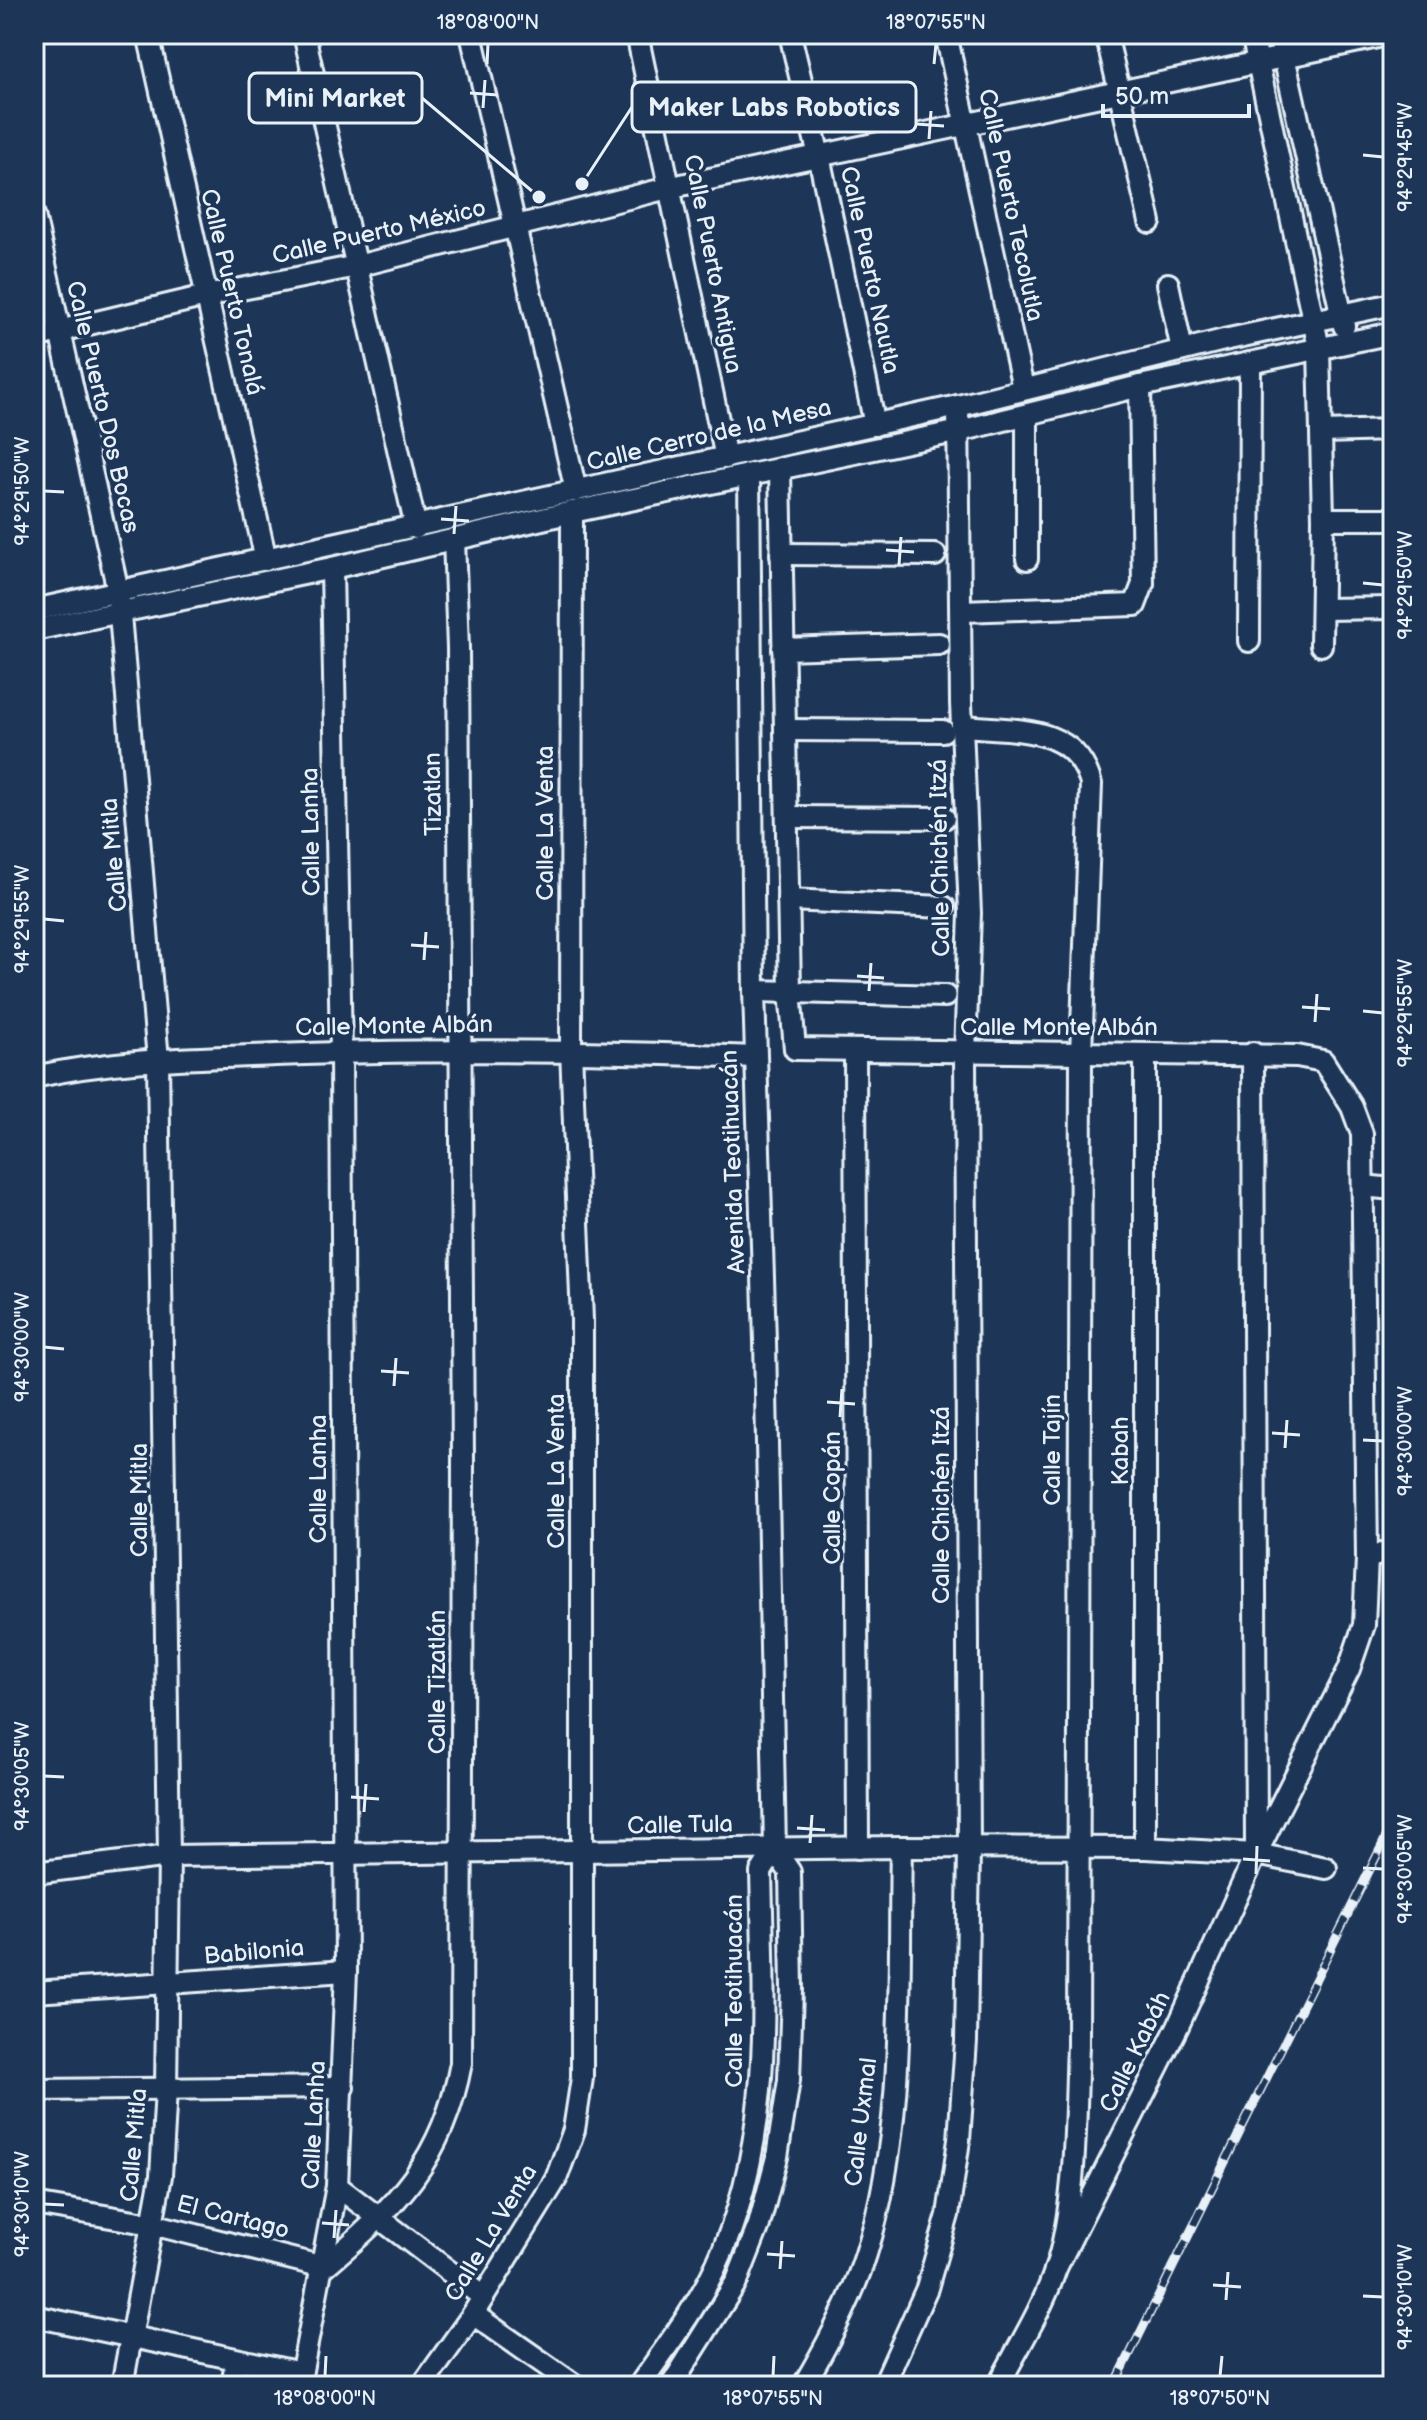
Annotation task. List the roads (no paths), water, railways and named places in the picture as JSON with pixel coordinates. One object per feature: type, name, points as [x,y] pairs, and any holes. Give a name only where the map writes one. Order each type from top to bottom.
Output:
[{"type":"street","name":"Calle Puerto Tonalá","points":[[148,34],[266,560]]},
{"type":"street","points":[[304,34],[416,528]]},
{"type":"street","name":"Calle La Venta","points":[[422,2386],[478,2306],[556,2179],[574,2130],[582,2078],[582,1320],[571,1050],[574,502],[517,227],[471,34]]},
{"type":"street","name":"Calle Puerto Antigua","points":[[637,34],[672,187],[726,458]]},
{"type":"street","name":"Calle Puerto Nautla","points":[[790,34],[819,156],[875,425]]},
{"type":"street","name":"Calle Puerto Tecolutla","points":[[946,34],[1023,388]]},
{"type":"street","points":[[1106,34],[1150,222]]},
{"type":"street","points":[[1252,34],[1319,348],[1323,519],[1321,645]]},
{"type":"street","points":[[1279,34],[1347,342]]},
{"type":"street","name":"Calle Puerto México","points":[[34,337],[206,296],[357,266],[672,187],[1392,34]]},
{"type":"street","name":"Calle Puerto Dos Bocas","points":[[34,215],[119,601]]},
{"type":"street","points":[[1168,284],[1182,350]]},
{"type":"street","name":"Calle Cerro de la Mesa","points":[[34,610],[119,601],[332,568],[454,539],[726,458],[958,406],[1182,350],[1393,304]]},
{"type":"street","name":"Calle Cerro de la Mesa","points":[[34,630],[119,601],[266,560],[416,528],[780,468],[1027,416],[1140,386],[1393,333]]},
{"type":"street","points":[[1249,641],[1250,363]]},
{"type":"street","points":[[961,611],[1125,608],[1135,605],[1143,584],[1140,386]]},
{"type":"street","name":"Calle Chichén Itzá","points":[[883,2386],[927,2288],[948,2215],[959,2140],[966,2041],[969,1848],[965,1054],[970,913],[958,406]]},
{"type":"street","points":[[1027,416],[1027,559]]},
{"type":"street","points":[[1322,432],[1393,430]]},
{"type":"street","points":[[780,468],[790,991]]},
{"type":"street","name":"Avenida Teotihuacán","points":[[749,474],[754,991],[775,1850]]},
{"type":"street","points":[[1323,519],[1393,519]]},
{"type":"street","name":"Tizatlan","points":[[454,539],[462,1048]]},
{"type":"street","points":[[781,554],[935,555]]},
{"type":"street","name":"Calle Lanha","points":[[300,2380],[324,2267],[337,2186],[346,1971],[341,1052],[332,568]]},
{"type":"street","name":"Calle Mitla","points":[[119,601],[158,1060],[163,1185],[169,1856],[166,2089],[161,2176],[122,2386]]},
{"type":"street","points":[[1322,609],[1393,608]]},
{"type":"street","points":[[752,660],[783,654],[939,644]]},
{"type":"street","name":"Calle Tajín","points":[[964,726],[1051,736],[1074,749],[1089,774],[1090,841],[1081,1053],[1078,1848]]},
{"type":"street","points":[[786,730],[943,731]]},
{"type":"street","points":[[787,817],[944,818]]},
{"type":"street","points":[[788,900],[944,907]]},
{"type":"street","points":[[754,991],[945,996]]},
{"type":"street","name":"Calle Monte Albán","points":[[790,991],[795,1049],[965,1054],[1253,1053],[1323,1061]]},
{"type":"street","name":"Calle Monte Albán","points":[[34,1077],[75,1068],[158,1060],[462,1048],[756,1057]]},
{"type":"street","name":"Calle Tizatlán","points":[[324,2267],[406,2191],[447,2121],[461,2063],[462,1048]]},
{"type":"street","name":"Calle Copán","points":[[855,1052],[858,1848]]},
{"type":"street","points":[[1253,1053],[1256,1854]]},
{"type":"street","name":"Kabah","points":[[1145,1054],[1145,1848]]},
{"type":"street","name":"Calle Kabáh","points":[[998,2386],[1178,2026],[1256,1854],[1358,1645],[1366,1602],[1367,1558],[1363,1186],[1359,1119],[1323,1061]]},
{"type":"street","points":[[1363,1186],[1393,1189]]},
{"type":"street","points":[[1367,1558],[1393,1550]]},
{"type":"street","name":"Calle Tula","points":[[34,1873],[169,1856],[901,1847],[1145,1848],[1256,1854],[1326,1868]]},
{"type":"street","name":"Calle Uxmal","points":[[803,2386],[851,2295],[867,2252],[885,2168],[895,2077],[901,1847]]},
{"type":"street","name":"Calle Kabáh","points":[[1055,2270],[1068,2202],[1075,2135],[1078,1848]]},
{"type":"street","points":[[671,2386],[737,2281],[759,2225],[777,2157],[789,2080],[792,1989],[790,1872],[775,1850]]},
{"type":"street","name":"Calle Teotihuacán","points":[[639,2386],[714,2270],[737,2214],[752,2154],[763,2079],[761,1872],[775,1850]]},
{"type":"street","name":"Babilonia","points":[[34,1992],[167,1986],[346,1971]]},
{"type":"street","points":[[34,2090],[343,2087]]},
{"type":"street","points":[[752,2154],[777,2157]]},
{"type":"street","points":[[337,2186],[381,2217],[478,2306],[576,2386]]},
{"type":"street","name":"El Cartago","points":[[34,2204],[152,2224],[324,2267]]},
{"type":"street","points":[[34,2316],[236,2361],[300,2380]]},
{"type":"street","points":[[232,2386],[236,2361]]},
{"type":"railway","points":[[1114,2386],[1393,1823]]},
{"type":"place","name":"Maker Labs Robotics","points":[[582,184]]},
{"type":"place","name":"Mini Market","points":[[539,197]]}]
